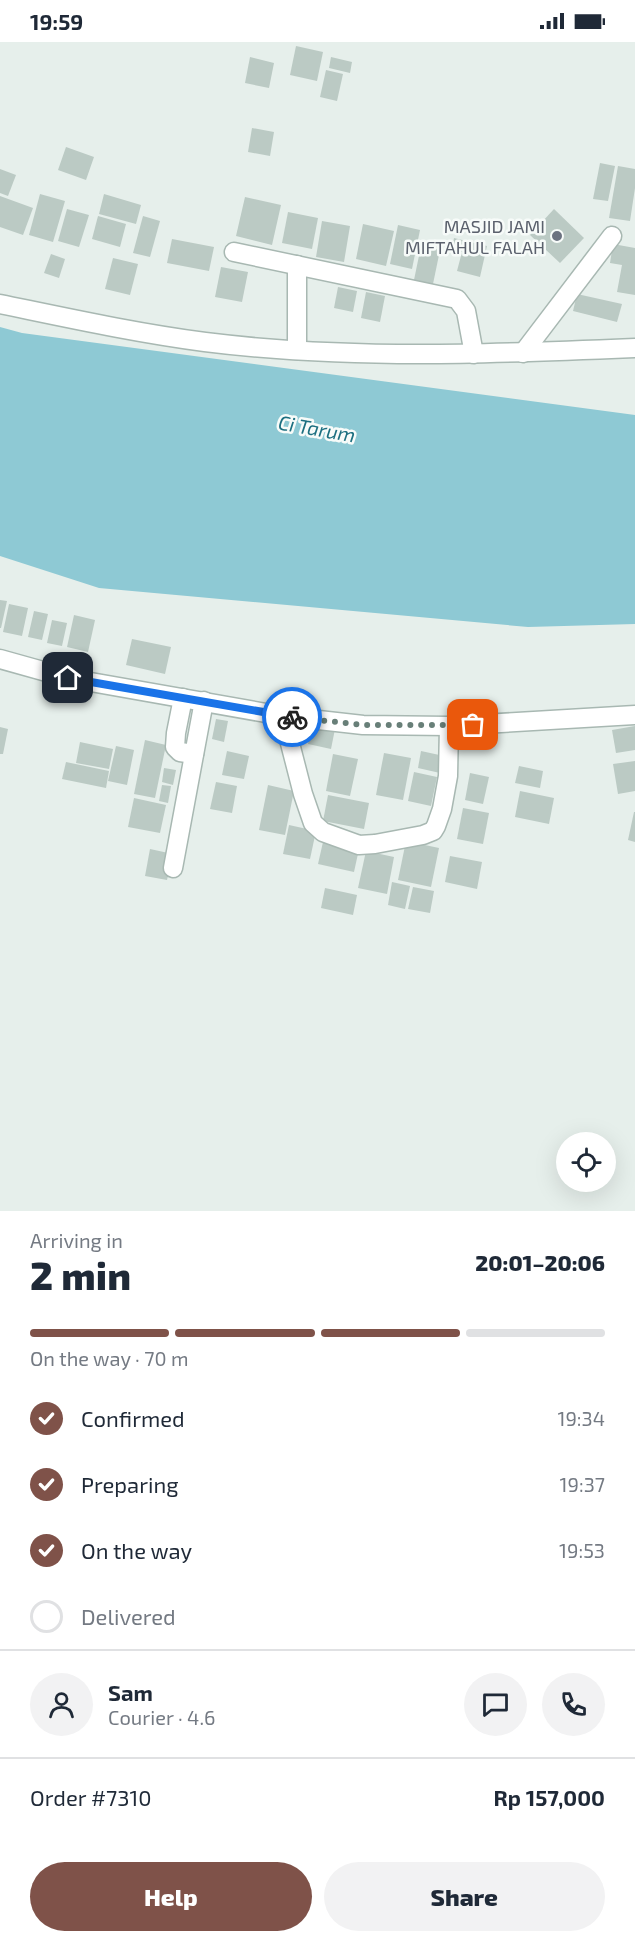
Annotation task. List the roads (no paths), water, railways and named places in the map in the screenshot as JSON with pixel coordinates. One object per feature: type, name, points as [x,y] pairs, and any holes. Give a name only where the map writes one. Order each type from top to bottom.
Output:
[{"type":"street","points":[[523,353],[612,236]]},
{"type":"street","points":[[234,252],[457,299],[466,311],[474,354]]},
{"type":"street","points":[[297,265],[297,350]]},
{"type":"street","points":[[0,304],[148,334],[297,350],[347,353],[474,354],[635,348]]},
{"type":"street","points":[[0,659],[68,678],[283,716],[363,725],[450,726],[635,715]]},
{"type":"street","points":[[183,698],[175,747],[180,752],[194,754]]},
{"type":"street","points":[[174,868],[204,701]]},
{"type":"street","points":[[283,716],[313,824],[333,837],[359,845],[423,835],[436,826],[442,809],[448,776],[450,726]]},
{"type":"water","name":"Ci Tarum","points":[[0,327],[22,333],[635,415],[635,624],[528,627],[99,588],[0,556]]},
{"type":"place","name":"MASJID JAMI MIFTAHUL FALAH","points":[[557,236]]}]
